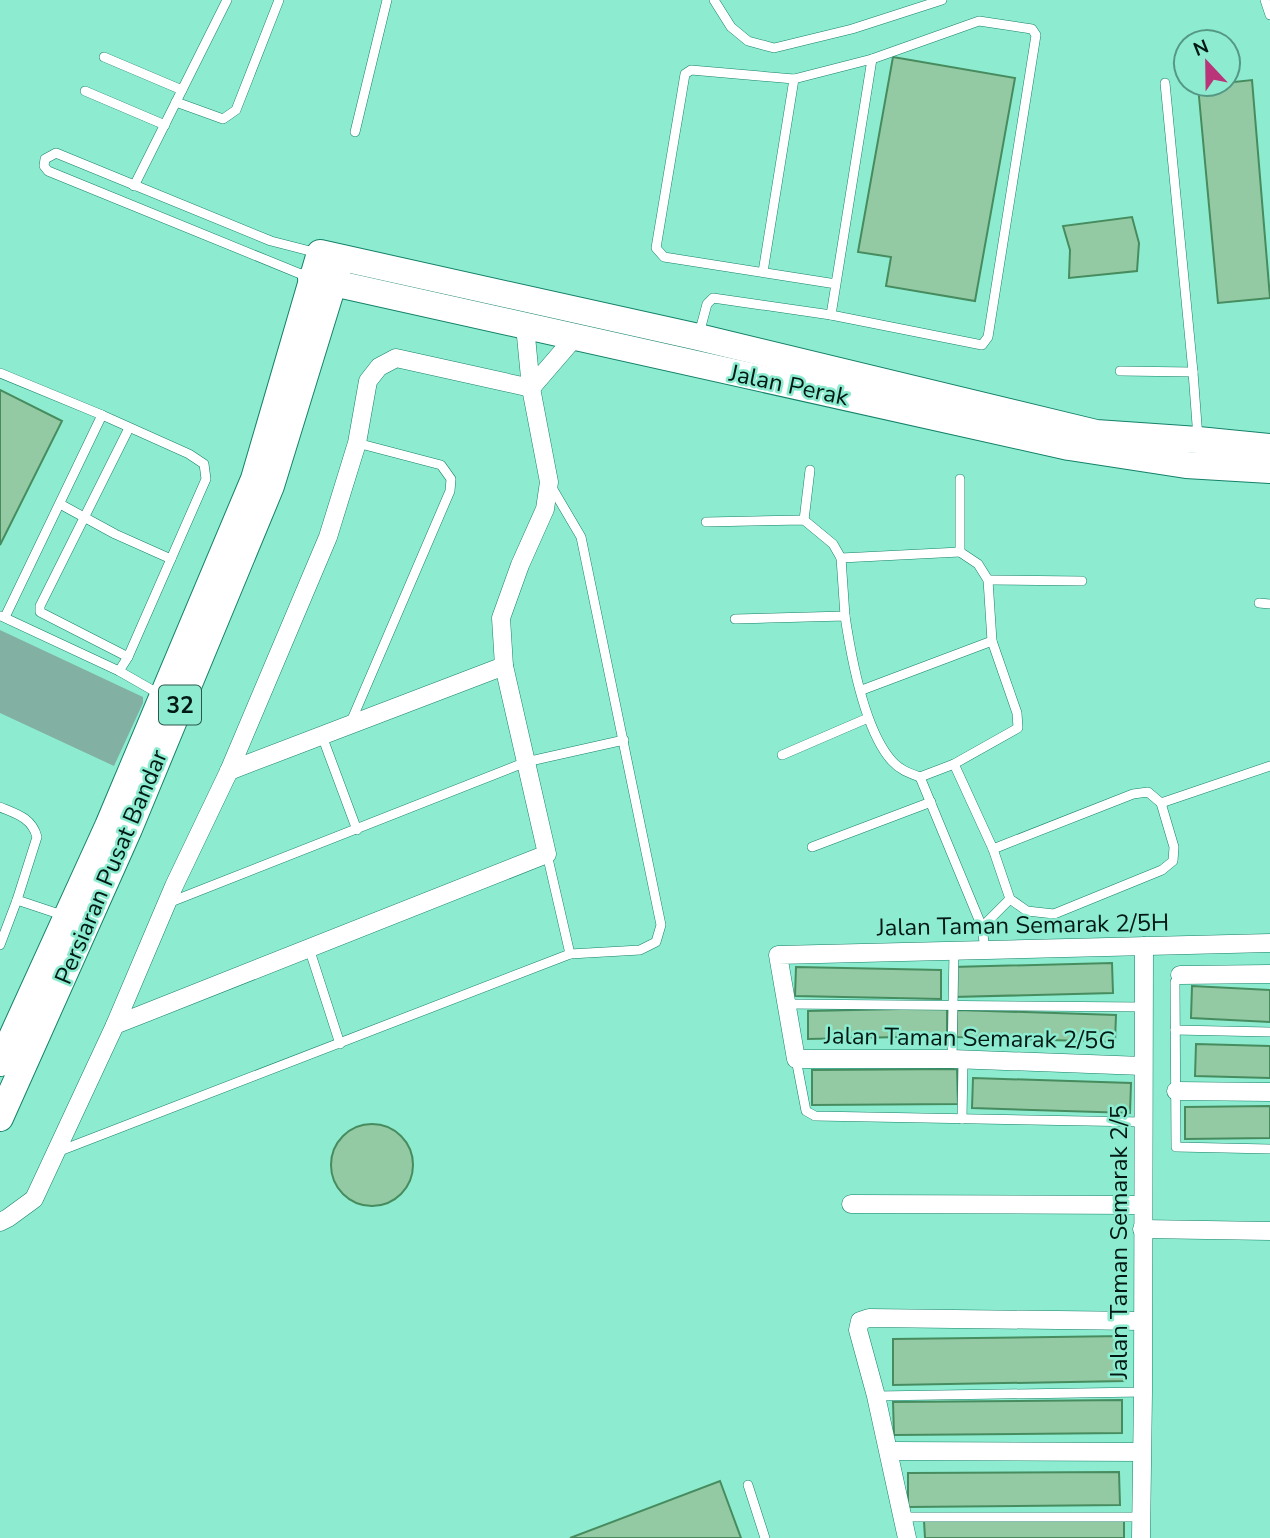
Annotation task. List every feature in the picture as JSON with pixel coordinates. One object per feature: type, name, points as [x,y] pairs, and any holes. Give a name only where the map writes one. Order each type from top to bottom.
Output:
[{"type":"main road","name":"Jalan Perak","points":[[327,268],[565,307],[1096,433],[1270,447]]},
{"type":"main road","name":"Jalan Perak","points":[[327,268],[525,326],[1069,447],[1186,465],[1270,470]]},
{"type":"main road","name":"Persiaran Pusat Bandar","points":[[0,1063],[67,917],[254,479],[327,268]]},
{"type":"main road","name":"Persiaran Pusat Bandar","points":[[0,1118],[129,829],[271,486],[327,268]]},
{"type":"main road","points":[[565,307],[565,317],[583,339]]},
{"type":"street","points":[[115,1025],[547,854],[504,666],[501,618],[520,565],[545,509],[549,482],[531,388],[525,326]]},
{"type":"street","points":[[531,388],[583,339]]},
{"type":"street","points":[[0,1222],[34,1199],[115,1025],[166,904],[229,771],[328,537],[357,443],[368,382],[379,367],[396,358],[531,388]]},
{"type":"street","points":[[229,771],[504,666]]},
{"type":"street","name":"Jalan Taman Semarak 2/5H","points":[[786,1004],[778,955],[1270,943]]},
{"type":"street","name":"Jalan Taman Semarak 2/5","points":[[1140,1538],[1144,946]]},
{"type":"street","points":[[1181,975],[1270,974]]},
{"type":"street","points":[[786,1004],[796,1059]]},
{"type":"street","name":"Jalan Taman Semarak 2/5G","points":[[796,1059],[957,1059],[1143,1066]]},
{"type":"street","points":[[1176,1091],[1270,1092]]},
{"type":"street","points":[[852,1204],[1142,1205]]},
{"type":"street","points":[[1142,1229],[1270,1231]]},
{"type":"street","points":[[907,1538],[889,1451],[858,1330],[860,1321],[869,1318],[1142,1321]]},
{"type":"street","points":[[889,1451],[1141,1452]]},
{"type":"lane","points":[[134,186],[227,0]]},
{"type":"lane","points":[[176,102],[223,119],[236,110],[279,0]]},
{"type":"lane","points":[[355,132],[387,0]]},
{"type":"lane","points":[[714,0],[731,27],[748,41],[774,48],[852,29],[942,0]]},
{"type":"lane","points":[[1265,0],[1270,15]]},
{"type":"lane","points":[[691,363],[707,304],[713,298],[831,315],[982,345],[988,337],[1036,35],[1032,29],[979,21],[872,59],[794,79],[691,70],[685,74],[656,248],[664,257],[836,284]]},
{"type":"lane","points":[[104,57],[182,90]]},
{"type":"lane","points":[[831,315],[872,59]]},
{"type":"lane","points":[[763,272],[794,79]]},
{"type":"lane","points":[[1165,83],[1198,440]]},
{"type":"lane","points":[[85,91],[165,125]]},
{"type":"lane","points":[[56,153],[271,241],[327,268],[48,172],[44,166],[45,159],[56,153]]},
{"type":"lane","points":[[1120,371],[1193,372]]},
{"type":"lane","points":[[0,373],[102,415],[189,454],[204,464],[206,479],[128,657],[119,671]]},
{"type":"lane","points":[[102,415],[2,616],[119,671],[163,696]]},
{"type":"lane","points":[[128,657],[40,612],[40,606],[129,428]]},
{"type":"lane","points":[[349,725],[450,491],[451,479],[441,465],[357,443]]},
{"type":"lane","points":[[804,520],[810,470]]},
{"type":"lane","points":[[960,479],[960,552]]},
{"type":"lane","points":[[55,1153],[570,954],[640,950],[656,943],[661,925],[581,537],[549,482]]},
{"type":"lane","points":[[60,504],[171,559]]},
{"type":"lane","points":[[706,522],[804,520],[833,544],[841,558],[850,653],[868,718],[891,760],[904,771],[920,777],[954,764],[1018,728],[1017,713],[992,641],[988,580],[978,564],[960,552],[841,558]]},
{"type":"lane","points":[[988,580],[1082,580]]},
{"type":"lane","points":[[1259,603],[1270,604]]},
{"type":"lane","points":[[735,619],[845,616]]},
{"type":"lane","points":[[862,690],[992,641]]},
{"type":"lane","points":[[782,755],[868,718]]},
{"type":"lane","points":[[322,736],[358,830]]},
{"type":"lane","points":[[166,904],[526,762],[624,740]]},
{"type":"lane","points":[[954,764],[993,849],[1010,899],[1027,911],[1054,914],[1162,870],[1173,861],[1174,847],[1161,803],[1148,792],[1133,793],[993,849]]},
{"type":"lane","points":[[1161,803],[1270,766]]},
{"type":"lane","points":[[920,777],[982,927],[985,950]]},
{"type":"lane","points":[[813,847],[931,802]]},
{"type":"lane","points":[[0,807],[25,818],[34,827],[37,837],[0,945]]},
{"type":"lane","points":[[547,854],[570,954]]},
{"type":"lane","points":[[982,927],[1010,899]]},
{"type":"lane","points":[[17,900],[67,917]]},
{"type":"lane","points":[[309,948],[340,1044]]},
{"type":"lane","points":[[954,951],[953,1004],[962,1119]]},
{"type":"lane","points":[[1181,975],[1175,982],[1176,1147],[1270,1149]]},
{"type":"lane","points":[[786,1004],[1143,1007]]},
{"type":"lane","points":[[1175,1030],[1270,1032]]},
{"type":"lane","points":[[796,1059],[806,1111],[810,1115],[1143,1122]]},
{"type":"lane","points":[[876,1396],[1143,1392]]},
{"type":"lane","points":[[748,1485],[765,1538]]},
{"type":"lane","points":[[902,1517],[1141,1517]]},
{"type":"shaded area","points":[[0,630],[143,697],[143,703],[114,766],[0,713]]},
{"type":"building","points":[[893,57],[1015,78],[975,301],[886,286],[891,257],[858,252]]},
{"type":"building","points":[[1252,80],[1270,298],[1218,303],[1199,98],[1242,98],[1242,81]]},
{"type":"building","points":[[1132,217],[1139,243],[1137,271],[1069,278],[1070,250],[1063,226]]},
{"type":"building","points":[[0,390],[62,421],[0,545]]},
{"type":"building","points":[[1112,963],[1113,993],[953,997],[952,967]]},
{"type":"building","points":[[796,967],[941,970],[941,999],[795,996]]},
{"type":"building","points":[[1192,986],[1270,990],[1270,1022],[1191,1018]]},
{"type":"building","points":[[947,1008],[947,1036],[808,1039],[808,1011]]},
{"type":"building","points":[[957,1010],[1116,1015],[1115,1042],[956,1037]]},
{"type":"building","points":[[1196,1044],[1270,1046],[1270,1078],[1195,1076]]},
{"type":"building","points":[[957,1069],[958,1104],[812,1105],[812,1070]]},
{"type":"building","points":[[973,1078],[1131,1083],[1130,1113],[972,1108]]},
{"type":"building","points":[[1270,1106],[1270,1138],[1185,1139],[1185,1107]]},
{"type":"building","points":[[372,1124],[388,1127],[401,1136],[410,1149],[413,1165],[410,1181],[401,1194],[388,1203],[372,1206],[356,1203],[343,1194],[334,1181],[331,1165],[334,1149],[343,1136],[356,1127]]},
{"type":"building","points":[[1124,1336],[1125,1381],[893,1385],[893,1339]]},
{"type":"building","points":[[1122,1400],[1122,1433],[894,1435],[893,1402]]},
{"type":"building","points":[[1119,1472],[1120,1505],[908,1507],[908,1473]]},
{"type":"building","points":[[720,1481],[741,1538],[570,1538]]},
{"type":"building","points":[[1124,1518],[1124,1538],[925,1538],[924,1521]]}]
